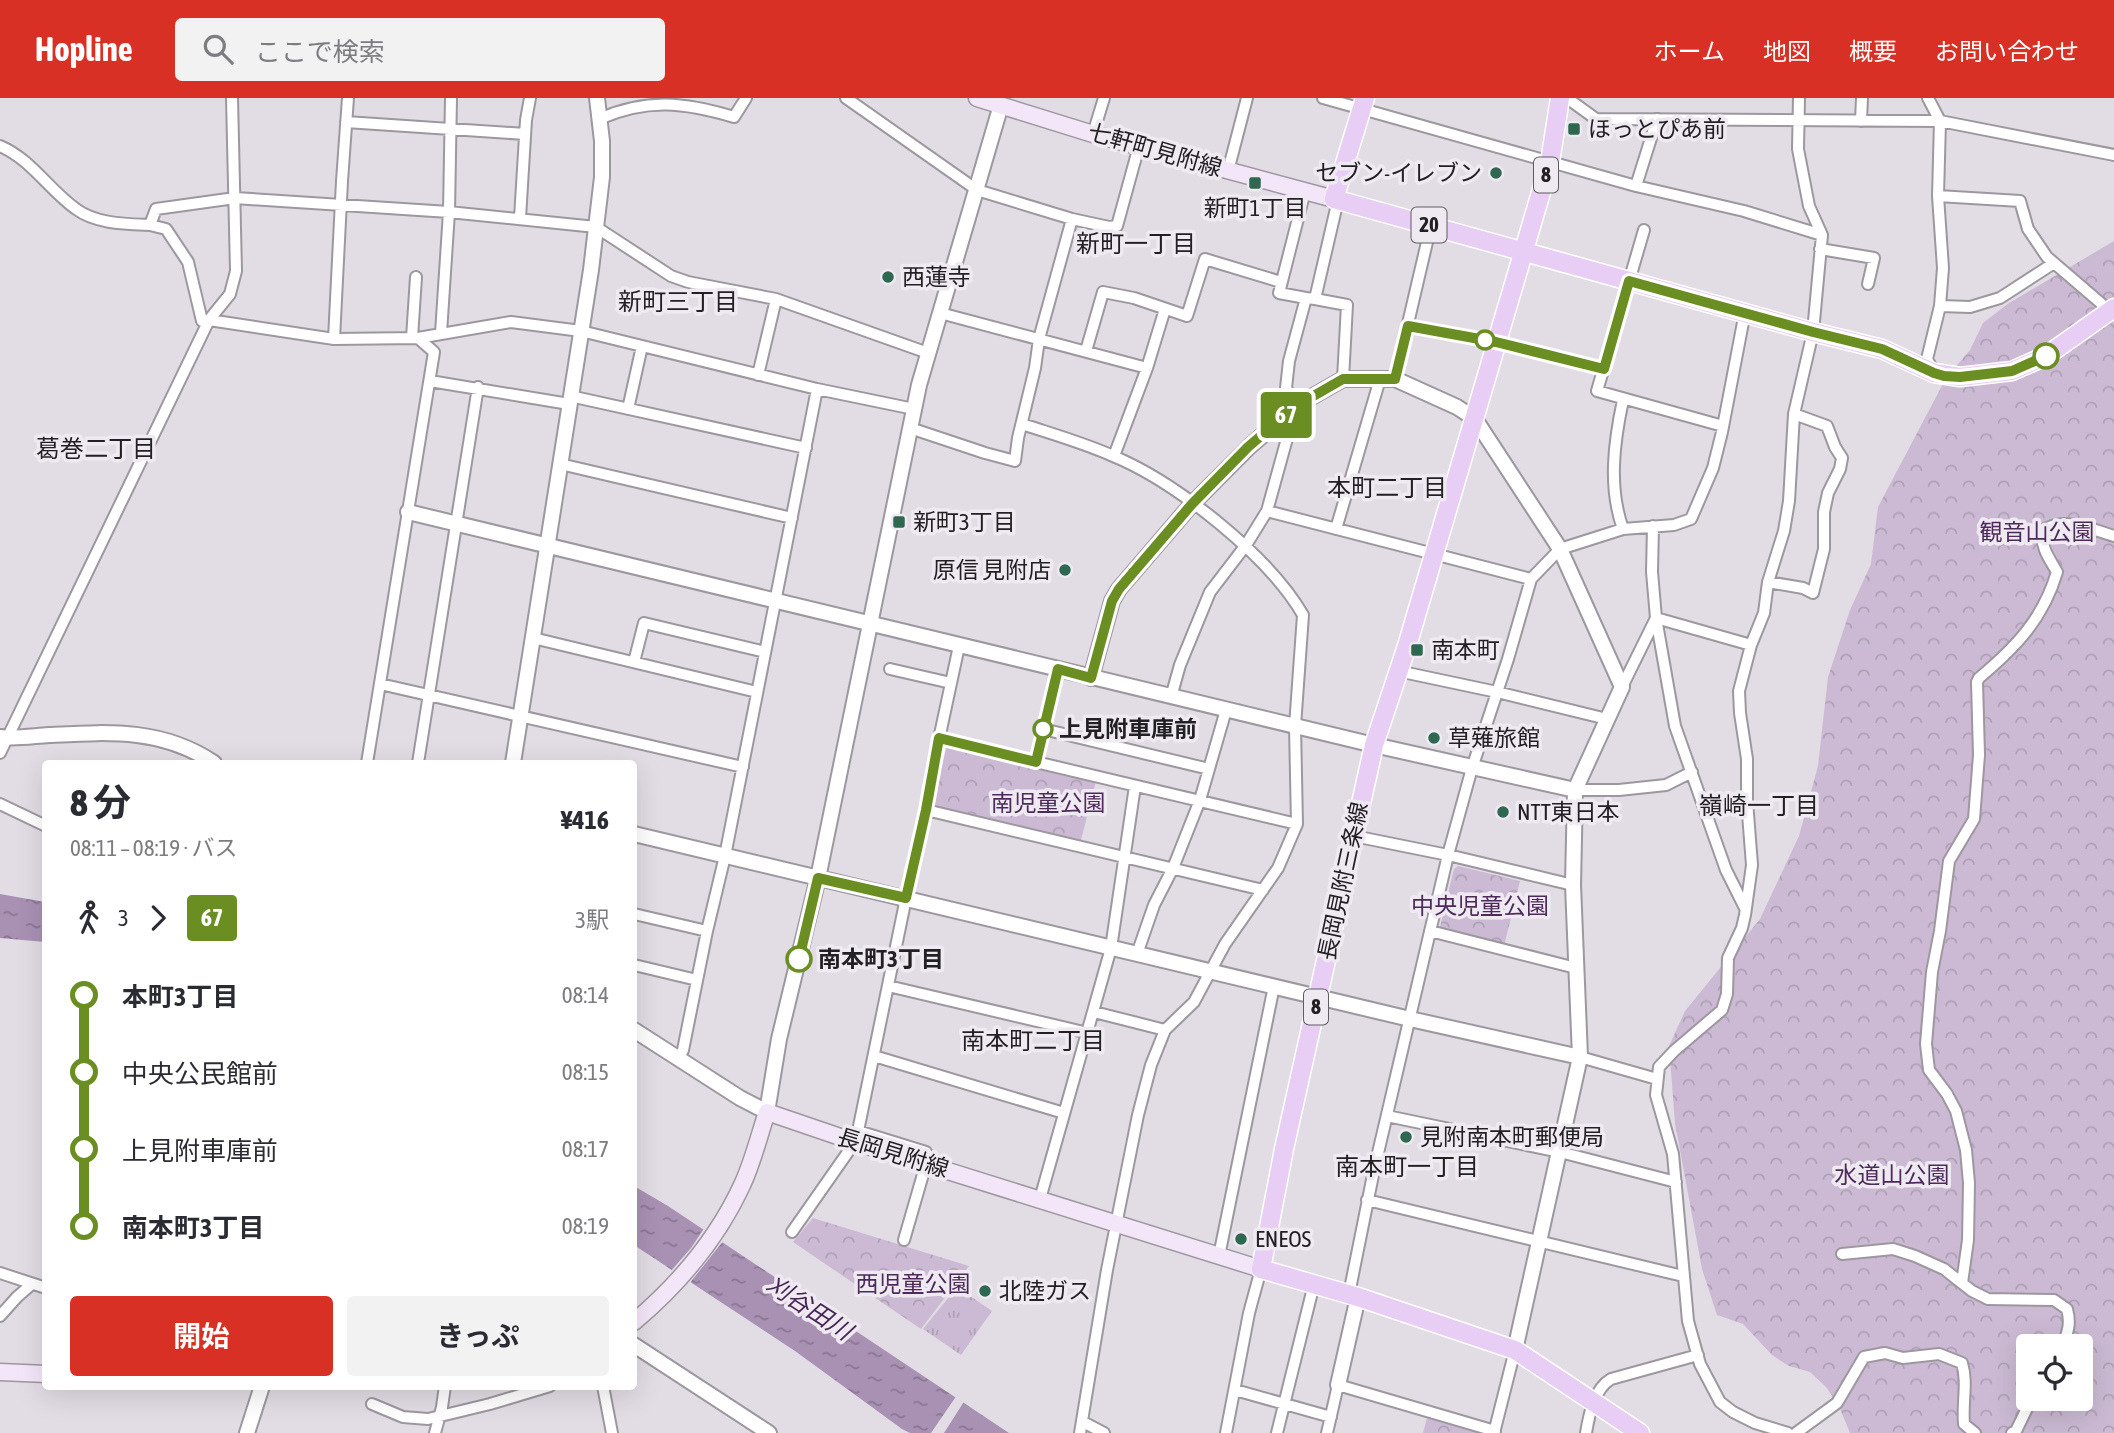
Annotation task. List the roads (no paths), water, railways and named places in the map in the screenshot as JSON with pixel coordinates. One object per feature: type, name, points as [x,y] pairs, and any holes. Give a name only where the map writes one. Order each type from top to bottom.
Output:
[{"type":"main road","name":"七軒町見附線","points":[[977,98],[1002,102],[1093,134],[1336,200]]},
{"type":"main road","name":"長岡見附三条線","points":[[1261,1269],[1284,1149],[1374,745],[1475,419],[1550,162],[1560,98]]},
{"type":"main road","points":[[1336,200],[1363,104]]},
{"type":"main road","name":"20","points":[[1336,200],[1524,251]]},
{"type":"main road","points":[[1524,251],[1882,349],[1934,373],[1960,377],[2012,371],[2046,356],[2113,309]]},
{"type":"main road","points":[[637,1319],[698,1257],[728,1212],[744,1181],[767,1112]]},
{"type":"main road","name":"長岡見附線","points":[[767,1112],[1261,1269]]},
{"type":"main road","points":[[1261,1269],[1353,1296],[1515,1350],[1640,1433]]},
{"type":"main road","points":[[0,1372],[42,1374]]},
{"type":"street","points":[[0,754],[4,737],[205,320],[230,294],[236,271],[232,98]]},
{"type":"street","points":[[334,338],[348,98]]},
{"type":"street","points":[[441,333],[449,212],[451,98]]},
{"type":"street","points":[[520,218],[530,98]]},
{"type":"street","points":[[513,760],[596,227],[602,177],[602,141],[597,98]]},
{"type":"street","points":[[599,119],[638,102],[691,104],[734,117],[746,98]]},
{"type":"street","points":[[846,98],[977,190],[1072,219],[1109,227],[1116,226],[1139,146]]},
{"type":"street","points":[[1093,134],[1104,98]]},
{"type":"street","points":[[1228,171],[1247,98]]},
{"type":"street","points":[[1322,98],[1363,104],[1550,162],[1636,186],[1744,211],[1822,235]]},
{"type":"street","points":[[1567,98],[1595,118],[1940,121],[2114,154]]},
{"type":"street","points":[[1787,1433],[1755,1423],[1732,1412],[1720,1402],[1698,1355],[1688,1321],[1673,1154],[1656,1095],[1659,1067],[1722,1010],[1727,994],[1728,958],[1742,928],[1746,909],[1752,865],[1747,801],[1748,759],[1740,713],[1740,691],[1751,645],[1764,613],[1768,582],[1779,550],[1789,501],[1794,414],[1813,332],[1822,235],[1809,206],[1798,149],[1799,98]]},
{"type":"street","points":[[1861,121],[1862,98]]},
{"type":"street","points":[[1928,98],[1940,121],[1940,306],[1927,359],[1934,373]]},
{"type":"street","points":[[637,1032],[740,1098],[767,1112],[779,1040],[818,878],[914,409],[1002,102]]},
{"type":"street","points":[[1636,186],[1657,119]]},
{"type":"street","points":[[346,122],[525,134]]},
{"type":"street","points":[[0,146],[27,163],[76,210],[117,224],[150,225],[166,229],[188,262],[205,320]]},
{"type":"street","points":[[1305,191],[1279,293],[1347,305],[1343,379]]},
{"type":"street","points":[[1938,196],[2020,201],[2028,229],[2047,257],[2113,309]]},
{"type":"street","points":[[150,225],[156,209],[235,198],[449,212],[596,227],[671,276],[688,282],[776,299],[928,353]]},
{"type":"street","points":[[1171,697],[1180,665],[1210,592],[1246,545],[1267,511],[1296,406],[1286,388],[1289,361],[1310,298],[1336,200]]},
{"type":"street","points":[[910,428],[1015,461],[1039,339],[1072,219]]},
{"type":"street","points":[[1395,379],[1431,225]]},
{"type":"street","points":[[1644,230],[1597,391],[1723,426]]},
{"type":"street","points":[[1820,249],[1874,258],[1868,285]]},
{"type":"street","points":[[1086,351],[1103,292],[1134,298],[1187,316],[1205,259],[1281,282]]},
{"type":"street","points":[[1940,306],[1970,307],[2000,298],[2054,263]]},
{"type":"street","points":[[415,338],[416,277]]},
{"type":"street","points":[[758,375],[776,299]]},
{"type":"street","points":[[1114,456],[1166,309]]},
{"type":"street","points":[[1327,1433],[1338,1385],[1367,1200],[1448,855],[1531,579],[1560,549],[1623,528],[1674,525],[1691,519],[1713,468],[1745,312]]},
{"type":"street","points":[[940,313],[1147,368]]},
{"type":"street","points":[[205,320],[334,338],[415,338],[511,321],[581,331],[817,389],[914,409]]},
{"type":"street","points":[[1408,326],[1496,342],[1604,369]]},
{"type":"street","points":[[368,760],[434,352],[415,338]]},
{"type":"street","points":[[628,409],[642,346]]},
{"type":"street","points":[[1091,678],[1112,601],[1119,589],[1192,504],[1248,447],[1296,406],[1343,379],[1395,379],[1457,407],[1475,419],[1560,549],[1622,687]]},
{"type":"street","points":[[1336,529],[1380,379]]},
{"type":"street","points":[[430,381],[628,409],[806,448]]},
{"type":"street","points":[[418,760],[478,387]]},
{"type":"street","points":[[679,1058],[683,1050],[725,856],[817,389]]},
{"type":"street","points":[[1623,400],[1613,465],[1619,518],[1623,528]]},
{"type":"street","points":[[1768,582],[1803,588],[1813,593],[1824,549],[1824,512],[1828,493],[1840,469],[1842,458],[1827,426],[1794,414]]},
{"type":"street","points":[[1022,424],[1114,456],[1154,478],[1246,545],[1303,615],[1295,726],[1297,824],[1278,868],[1225,944],[1194,1002],[1165,1030],[1152,1065],[1138,1115],[1116,1223],[1082,1428],[1104,1433]]},
{"type":"street","points":[[560,464],[792,518]]},
{"type":"street","points":[[1267,511],[1531,579]]},
{"type":"street","points":[[408,512],[1091,678],[1575,790],[1619,790],[1666,785],[1692,772]]},
{"type":"street","points":[[1962,1283],[1968,1240],[1969,1183],[1966,1150],[1956,1111],[1929,1070],[1926,1037],[1932,972],[1949,861],[1974,819],[1979,755],[1977,682],[2021,639],[2050,596],[2057,572],[2041,542],[2042,531],[2050,526],[2071,524],[2114,536]]},
{"type":"street","points":[[1653,526],[1652,572],[1656,618],[1675,726],[1726,870],[1746,909]]},
{"type":"street","points":[[1656,618],[1751,645]]},
{"type":"street","points":[[1338,1385],[1494,1432],[1515,1350],[1580,1057],[1573,885],[1575,790],[1656,618]]},
{"type":"street","points":[[634,662],[643,623],[765,652]]},
{"type":"street","points":[[533,638],[757,692]]},
{"type":"street","points":[[904,1240],[928,1157],[926,1152],[858,1131],[959,646]]},
{"type":"street","points":[[890,669],[951,683]]},
{"type":"street","points":[[1036,762],[1058,669]]},
{"type":"street","points":[[1398,671],[1607,719]]},
{"type":"street","points":[[380,684],[743,766]]},
{"type":"street","points":[[1137,954],[1154,905],[1173,868],[1200,800],[1226,710]]},
{"type":"street","points":[[1044,729],[1209,769]]},
{"type":"street","points":[[4,737],[113,732],[157,738],[210,760]]},
{"type":"street","points":[[939,738],[1297,824]]},
{"type":"street","points":[[1040,1199],[1111,947],[1135,786]]},
{"type":"street","points":[[0,804],[42,824]]},
{"type":"street","points":[[926,810],[1263,890]]},
{"type":"street","points":[[637,835],[1580,1057],[1657,1079]]},
{"type":"street","points":[[1354,836],[1573,885]]},
{"type":"street","points":[[637,915],[707,930]]},
{"type":"street","points":[[1430,931],[1576,968]]},
{"type":"street","points":[[637,966],[697,979]]},
{"type":"street","points":[[888,986],[1088,1033]]},
{"type":"street","points":[[1219,1255],[1275,986]]},
{"type":"street","points":[[1094,1012],[1165,1030]]},
{"type":"street","points":[[874,1056],[1064,1113]]},
{"type":"street","points":[[1387,1116],[1560,1152],[1676,1182]]},
{"type":"street","points":[[792,1231],[848,1152]]},
{"type":"street","points":[[1367,1200],[1683,1276]]},
{"type":"street","points":[[1842,1254],[1893,1249],[1944,1269],[1972,1291],[1988,1299],[2054,1300],[2067,1309],[2070,1318],[2068,1334]]},
{"type":"street","points":[[1226,1433],[1249,1313],[1261,1269]]},
{"type":"street","points":[[0,1273],[42,1287]]},
{"type":"street","points":[[0,1316],[32,1284]]},
{"type":"street","points":[[1277,1433],[1314,1284]]},
{"type":"street","points":[[637,1347],[769,1433]]},
{"type":"street","points":[[1796,1433],[1837,1403],[1864,1357],[1885,1353],[1903,1358],[1939,1354],[1962,1363],[1966,1376],[1962,1406],[1964,1424],[1975,1433]]},
{"type":"street","points":[[1587,1433],[1589,1417],[1599,1390],[1611,1379],[1698,1355]]},
{"type":"street","points":[[247,1433],[261,1390]]},
{"type":"street","points":[[435,1433],[443,1390]]},
{"type":"street","points":[[372,1404],[404,1418],[440,1417],[537,1390]]},
{"type":"street","points":[[604,1390],[612,1433]]},
{"type":"street","points":[[1235,1390],[1331,1417]]},
{"type":"street","points":[[2012,1433],[2016,1431],[2026,1411]]},
{"type":"water","points":[[0,894],[42,901],[42,942],[0,938]]},
{"type":"water","name":"刈谷田川","points":[[637,1188],[1009,1433],[910,1433],[795,1351],[637,1247]]},
{"type":"place","name":"ほっとぴあ前","points":[[1574,129]]},
{"type":"place","name":"セブン-イレブン","points":[[1496,173]]},
{"type":"place","name":"新町1丁目","points":[[1255,183]]},
{"type":"place","name":"西蓮寺","points":[[888,277]]},
{"type":"place","name":"新町3丁目","points":[[899,522]]},
{"type":"place","name":"原信 見附店","points":[[1065,570]]},
{"type":"place","name":"南本町","points":[[1417,650]]},
{"type":"place","name":"上見附車庫前","points":[[1043,729]]},
{"type":"place","name":"草薙旅館","points":[[1434,738]]},
{"type":"place","name":"NTT東日本","points":[[1503,812]]},
{"type":"place","name":"南本町3丁目","points":[[799,959]]},
{"type":"place","name":"見附南本町郵便局","points":[[1406,1137]]},
{"type":"place","name":"ENEOS","points":[[1241,1239]]},
{"type":"place","name":"北陸ガス","points":[[985,1291]]},
{"type":"district","name":"新町一丁目","points":[[1136,244]]},
{"type":"district","name":"新町三丁目","points":[[678,302]]},
{"type":"district","name":"葛巻二丁目","points":[[96,449]]},
{"type":"district","name":"本町二丁目","points":[[1387,488]]},
{"type":"district","name":"嶺崎一丁目","points":[[1759,806]]},
{"type":"district","name":"南本町二丁目","points":[[1033,1041]]},
{"type":"district","name":"南本町一丁目","points":[[1407,1167]]},
{"type":"park label","name":"観音山公園","points":[[2037,532]]},
{"type":"park label","name":"南児童公園","points":[[1048,803]]},
{"type":"park label","name":"中央児童公園","points":[[1480,906]]},
{"type":"park label","name":"水道山公園","points":[[1892,1175]]},
{"type":"park label","name":"西児童公園","points":[[913,1284]]}]
